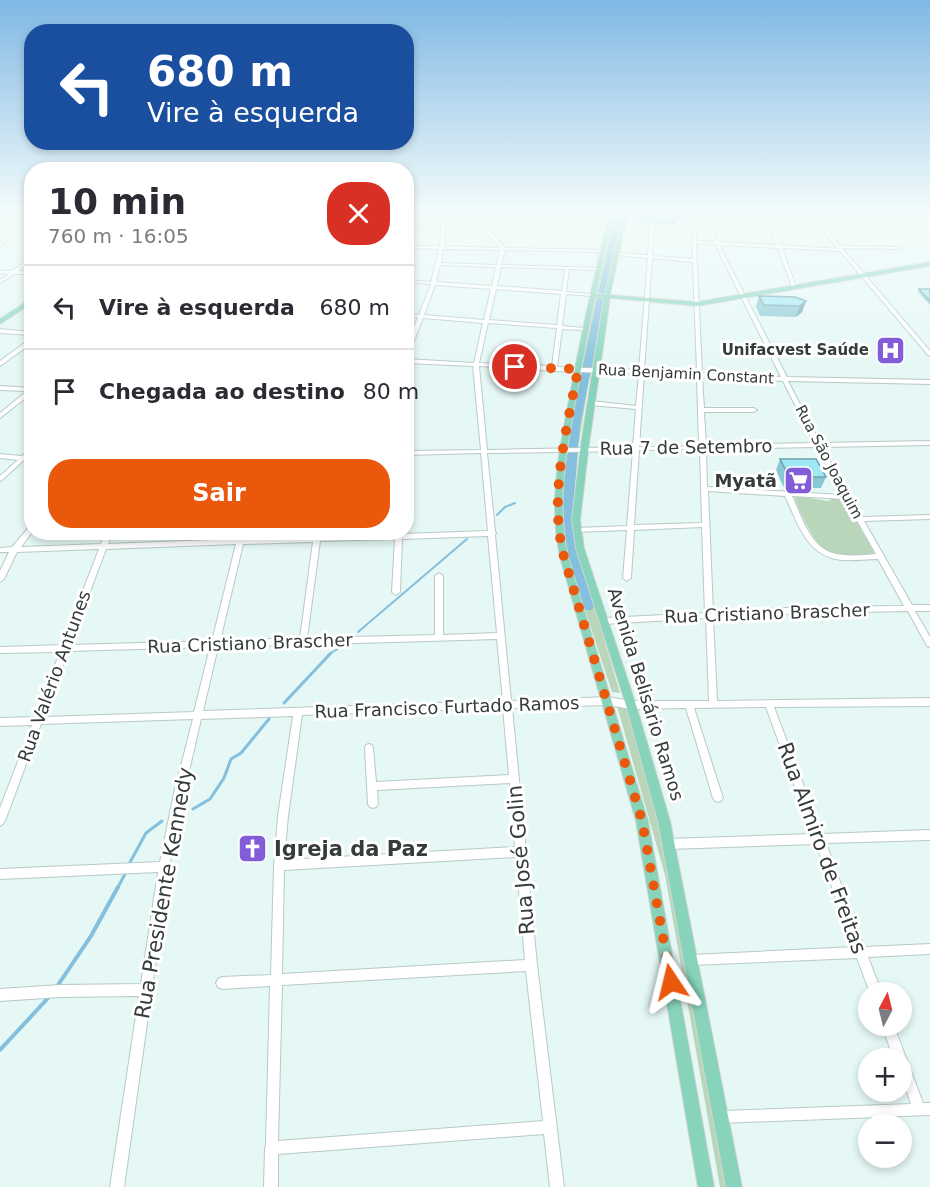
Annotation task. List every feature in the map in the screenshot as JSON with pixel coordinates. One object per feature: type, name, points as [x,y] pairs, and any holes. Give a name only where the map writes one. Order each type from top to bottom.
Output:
[{"type":"main road","name":"Avenida Belisário Ramos","points":[[613,267],[606,296],[591,403],[581,448],[577,530],[580,548],[631,705],[669,844],[734,1187]]},
{"type":"main road","points":[[593,295],[697,304],[915,267]]},
{"type":"main road","points":[[598,269],[585,329],[566,448],[557,516],[559,536],[642,821],[706,1187]]},
{"type":"main road","points":[[0,320],[24,304]]},
{"type":"street","points":[[0,282],[22,267]]},
{"type":"street","points":[[414,334],[437,267]]},
{"type":"street","name":"Rua José Golin","points":[[500,267],[476,366],[531,965],[548,1127],[557,1187]]},
{"type":"street","points":[[547,267],[598,269]]},
{"type":"street","points":[[627,578],[649,267]]},
{"type":"street","points":[[695,267],[713,704]]},
{"type":"street","name":"Rua São Joaquim","points":[[729,267],[818,445],[930,644]]},
{"type":"street","points":[[787,267],[794,287]]},
{"type":"street","points":[[856,267],[930,354]]},
{"type":"street","points":[[554,369],[567,268]]},
{"type":"street","points":[[0,272],[24,272]]},
{"type":"street","points":[[414,281],[593,295]]},
{"type":"street","points":[[414,316],[585,329]]},
{"type":"street","points":[[0,332],[24,334]]},
{"type":"street","points":[[0,364],[24,346]]},
{"type":"street","name":"Rua Benjamin Constant","points":[[414,362],[784,379],[930,382]]},
{"type":"street","points":[[0,388],[24,390]]},
{"type":"street","points":[[0,416],[24,396]]},
{"type":"street","points":[[591,403],[639,408]]},
{"type":"street","points":[[701,410],[754,410]]},
{"type":"street","name":"Rua 7 de Setembro","points":[[414,453],[566,448],[930,444]]},
{"type":"street","points":[[0,456],[23,458]]},
{"type":"street","points":[[0,479],[23,458]]},
{"type":"street","points":[[704,489],[847,497]]},
{"type":"street","points":[[788,494],[809,539],[825,555],[846,559],[880,556]]},
{"type":"street","points":[[859,519],[930,517]]},
{"type":"street","points":[[577,530],[706,525]]},
{"type":"street","points":[[414,534],[493,533]]},
{"type":"street","points":[[0,579],[14,550],[24,538]]},
{"type":"street","name":"Rua Valério Antunes","points":[[0,821],[105,540]]},
{"type":"street","points":[[0,550],[102,547],[199,540]]},
{"type":"street","name":"Rua Presidente Kennedy","points":[[117,1187],[164,867],[240,540]]},
{"type":"street","points":[[303,642],[316,540]]},
{"type":"street","points":[[396,592],[399,540]]},
{"type":"street","points":[[439,576],[439,638]]},
{"type":"street","name":"Rua Cristiano Brascher","points":[[604,621],[710,614],[930,608]]},
{"type":"street","name":"Rua Cristiano Brascher","points":[[0,650],[501,636]]},
{"type":"street","name":"Rua Francisco Furtado Ramos","points":[[0,722],[608,701],[631,705],[930,702]]},
{"type":"street","name":"Rua Almiro de Freitas","points":[[769,704],[872,982]]},
{"type":"street","points":[[689,705],[718,798]]},
{"type":"street","points":[[271,1187],[279,865],[282,816],[298,712]]},
{"type":"street","points":[[369,748],[373,804]]},
{"type":"street","points":[[373,786],[513,779]]},
{"type":"street","points":[[669,844],[930,835]]},
{"type":"street","points":[[279,865],[520,852]]},
{"type":"street","points":[[0,874],[164,867]]},
{"type":"street","points":[[692,960],[930,949]]},
{"type":"street","points":[[222,983],[531,965]]},
{"type":"street","points":[[0,995],[60,991],[146,990]]},
{"type":"street","points":[[721,1116],[924,1110],[912,1084]]},
{"type":"street","points":[[271,1148],[548,1127]]},
{"type":"green space","points":[[601,267],[610,267],[604,293],[595,292]]},
{"type":"green space","points":[[594,295],[603,296],[593,367],[581,367]]},
{"type":"green space","points":[[580,372],[590,373],[579,443],[570,444]]},
{"type":"green space","points":[[566,451],[578,452],[573,506],[576,545],[620,693],[612,692],[564,546],[562,492]]},
{"type":"green space","points":[[795,496],[828,501],[834,498],[844,499],[875,554],[850,556],[832,553],[825,549],[818,543],[805,522]]},
{"type":"green space","points":[[617,706],[627,706],[668,852],[727,1187],[720,1187],[665,875]]},
{"type":"building","points":[[919,289],[930,289],[930,301]]},
{"type":"building","points":[[759,296],[795,297],[806,301],[800,306],[764,305]]},
{"type":"building","points":[[780,459],[816,459],[826,477],[797,477],[796,474],[788,474]]},
{"type":"waterway","points":[[587,606],[568,533],[568,498],[575,425],[608,267]]},
{"type":"waterway","points":[[564,487],[569,487]]},
{"type":"waterway","points":[[497,515],[505,507],[515,503]]},
{"type":"waterway","points":[[358,632],[467,539]]},
{"type":"waterway","points":[[331,653],[339,648]]},
{"type":"waterway","points":[[284,703],[331,653]]},
{"type":"waterway","points":[[193,809],[210,799],[224,778],[231,759],[241,753],[269,719]]},
{"type":"waterway","points":[[129,864],[146,833],[162,821]]},
{"type":"waterway","points":[[117,889],[126,872]]},
{"type":"waterway","points":[[56,988],[91,936],[118,887]]},
{"type":"waterway","points":[[0,1050],[49,997]]},
{"type":"place","name":"Unifacvest Saúde","points":[[890,350]]},
{"type":"place","name":"Myatã","points":[[798,480]]},
{"type":"place","name":"Igreja da Paz","points":[[253,849]]},
{"type":"route","points":[[515,367],[578,369],[563,453],[557,516],[558,529],[564,557],[642,821],[671,982]]}]
